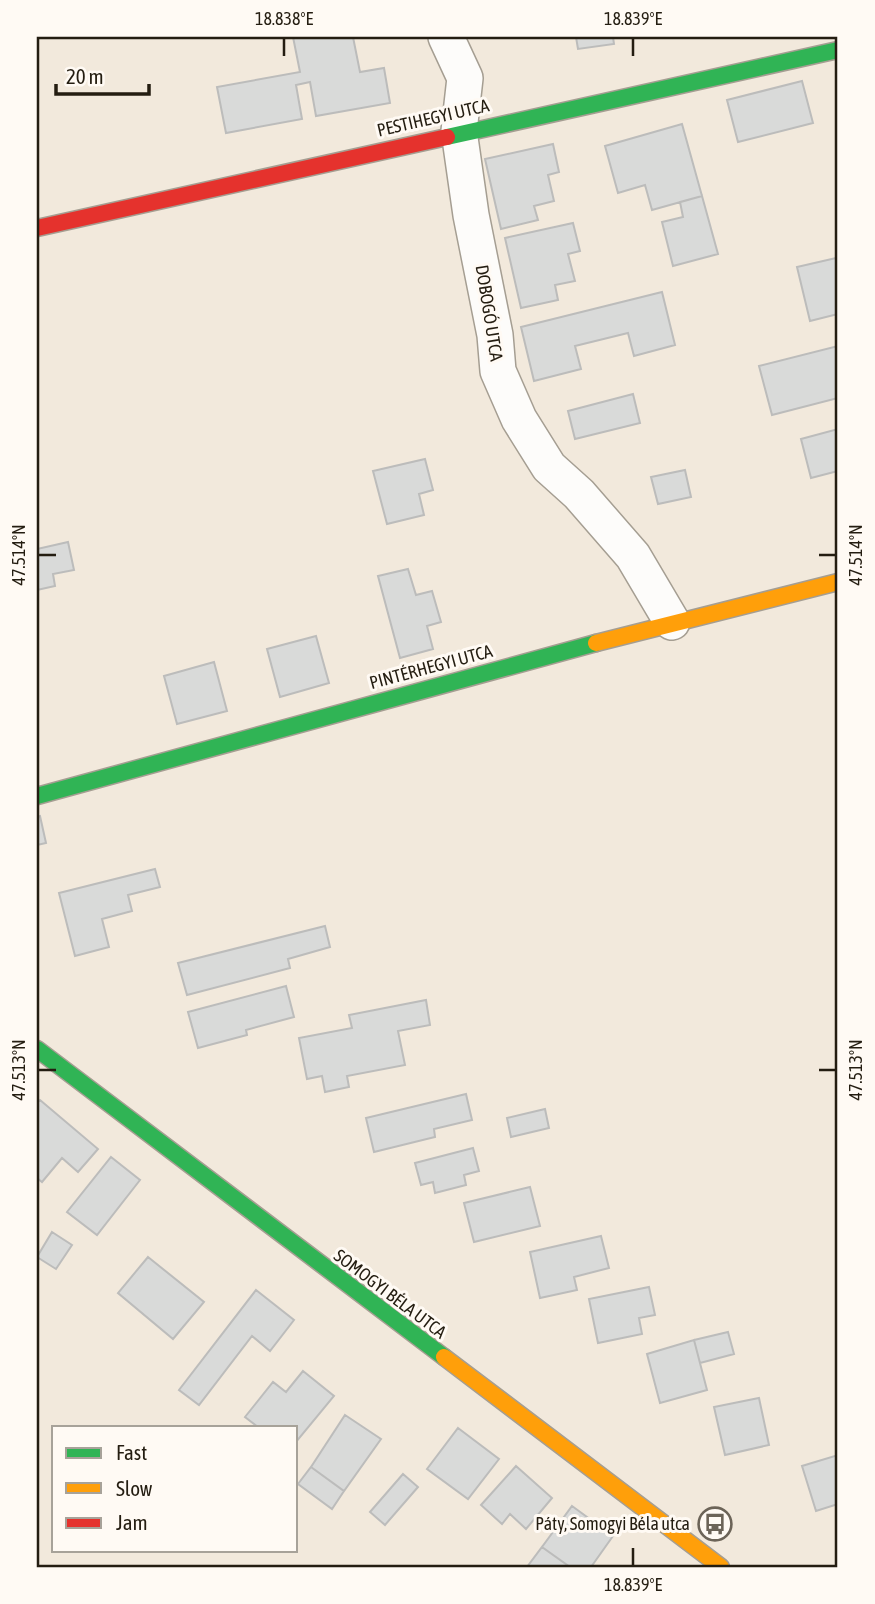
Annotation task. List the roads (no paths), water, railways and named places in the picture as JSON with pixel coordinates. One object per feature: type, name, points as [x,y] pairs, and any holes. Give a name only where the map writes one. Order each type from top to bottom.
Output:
[{"type":"street","name":"DOBOGÓ UTCA","points":[[446,37],[465,78],[459,131],[471,215],[495,335],[498,371],[519,419],[549,467],[579,494],[633,556],[672,622]]},
{"type":"street","name":"PESTIHEGYI UTCA","points":[[37,228],[459,131],[838,50]]},
{"type":"street","name":"PINTÉRHEGYI UTCA","points":[[37,796],[97,777],[672,622],[838,582]]},
{"type":"street","name":"SOMOGYI BÉLA UTCA","points":[[37,1049],[721,1567]]},
{"type":"place","name":"Páty, Somogyi Béla utca","points":[[715,1524]]}]
